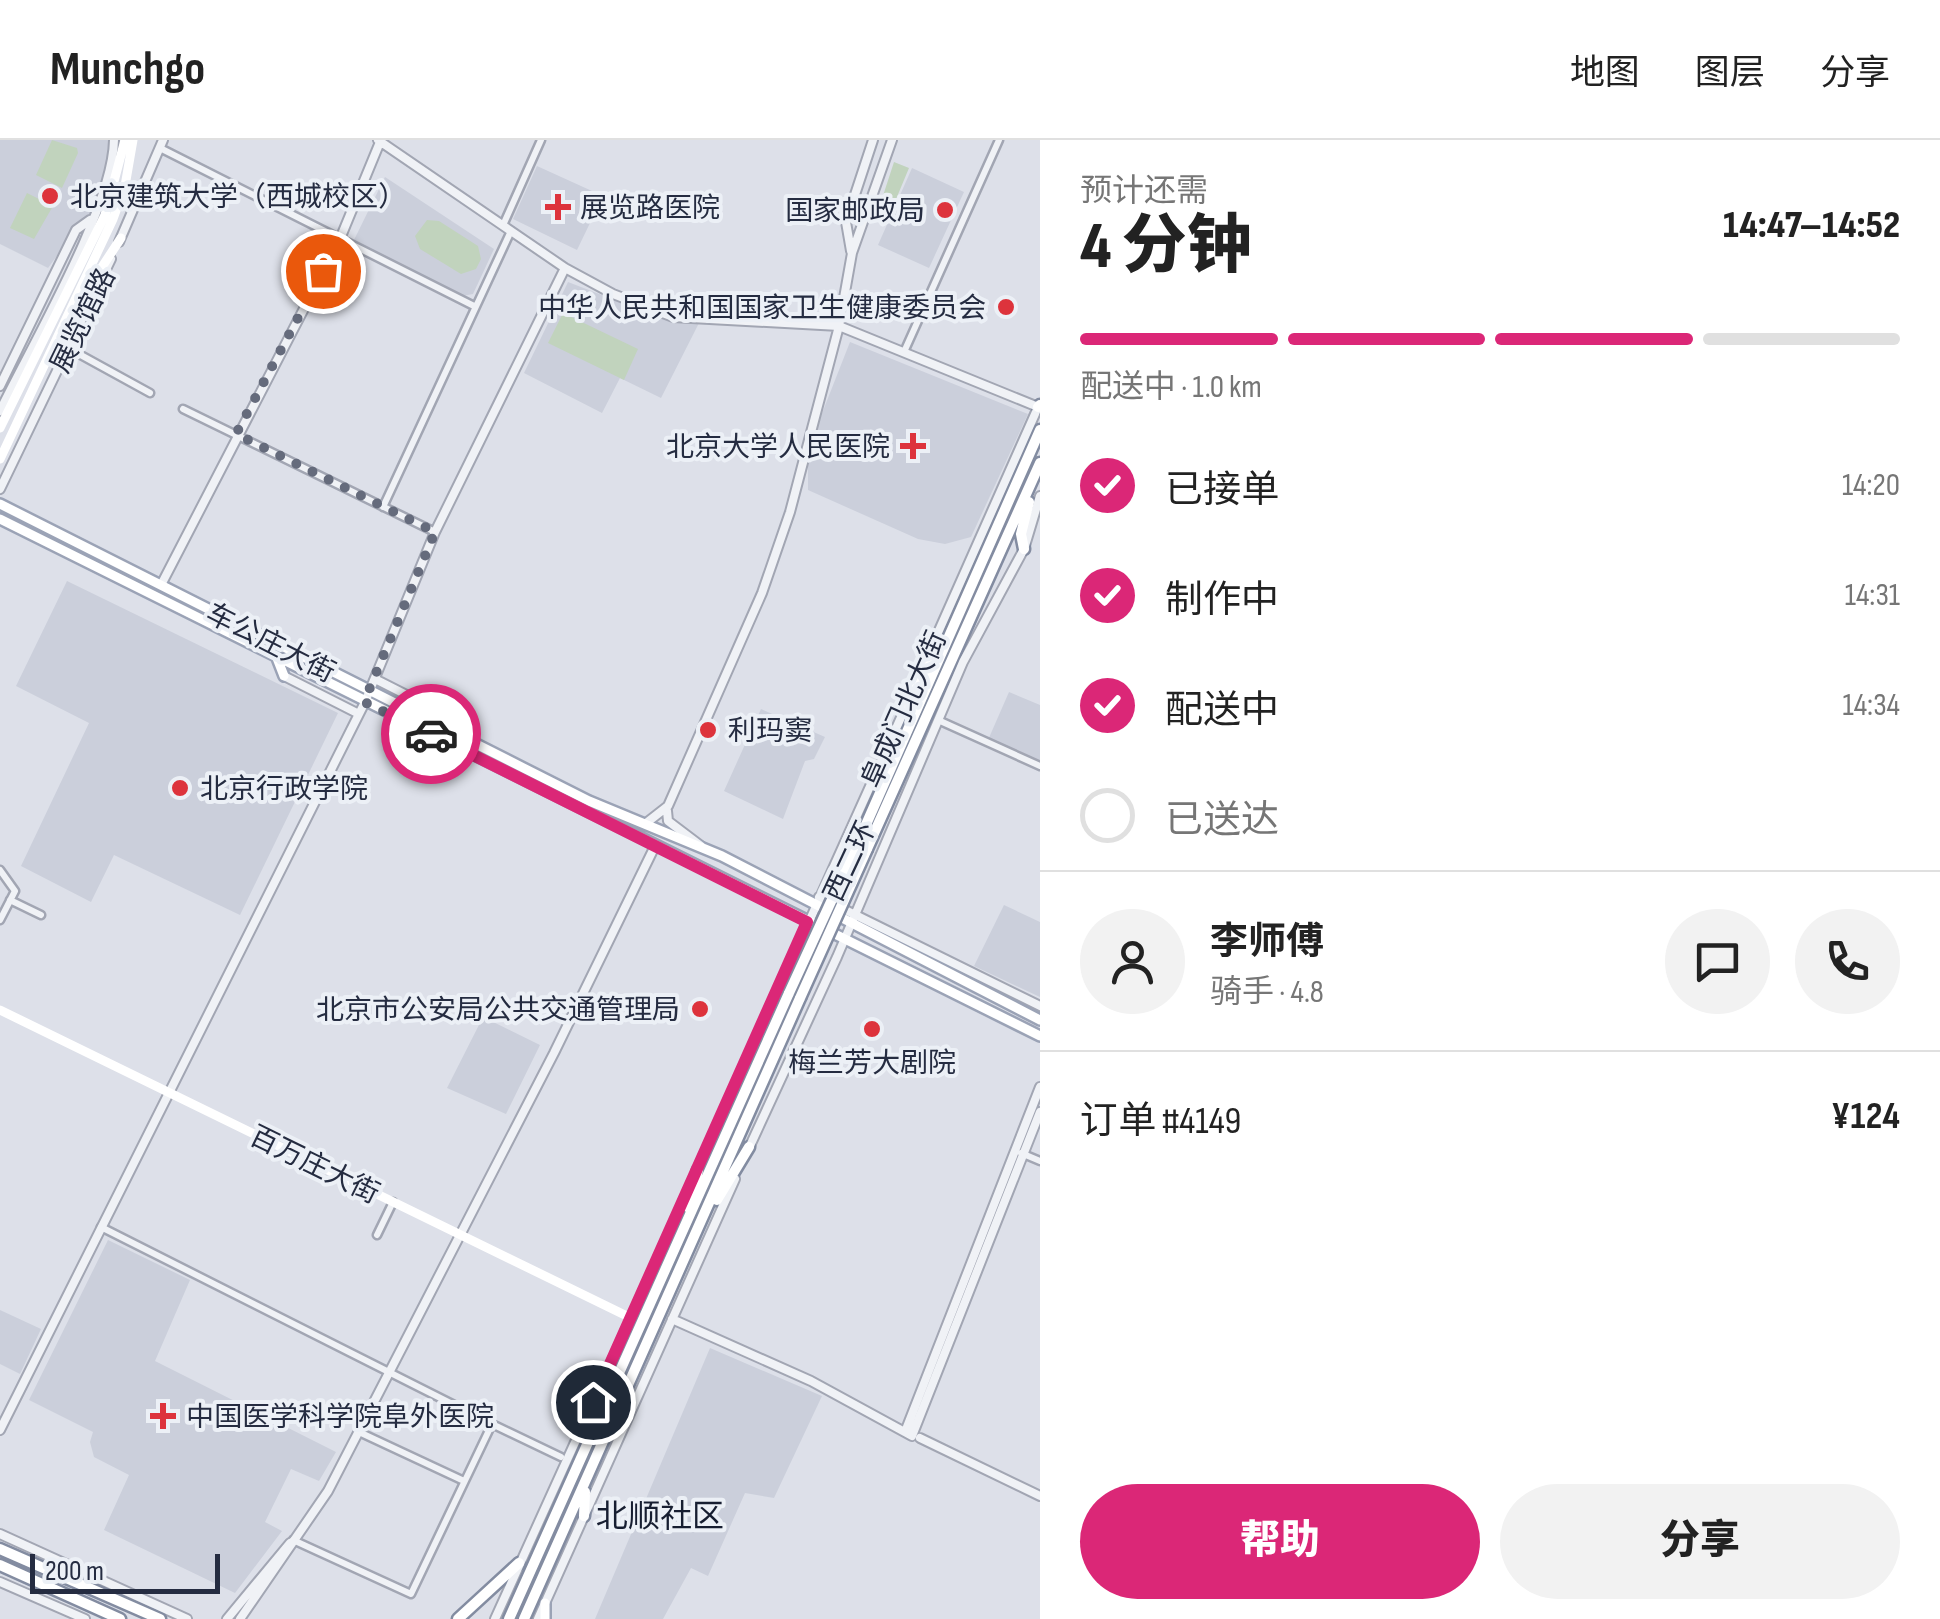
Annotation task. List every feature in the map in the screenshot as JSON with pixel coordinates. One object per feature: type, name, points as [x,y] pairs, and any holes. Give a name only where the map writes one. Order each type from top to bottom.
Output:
[{"type":"highway","name":"西二环","points":[[509,1619],[620,1373],[800,998],[1040,430]]},
{"type":"highway","name":"西二环","points":[[524,1619],[586,1484],[788,993],[862,847],[1040,463]]},
{"type":"highway","points":[[1024,549],[1021,534],[1032,480]]},
{"type":"highway","points":[[912,694],[952,631]]},
{"type":"highway","points":[[688,1238],[749,1147]]},
{"type":"highway","points":[[688,1238],[698,1170]]},
{"type":"highway","points":[[593,1402],[620,1373]]},
{"type":"highway","points":[[584,1516],[586,1484]]},
{"type":"highway","points":[[0,1549],[160,1619]]},
{"type":"highway","points":[[458,1619],[519,1563]]},
{"type":"highway","points":[[0,1565],[120,1619]]},
{"type":"main road","name":"展览馆路","points":[[0,428],[105,215],[125,140]]},
{"type":"main road","name":"展览馆路","points":[[0,459],[113,219],[125,186],[133,140]]},
{"type":"main road","points":[[59,334],[121,238]]},
{"type":"main road","name":"车公庄大街","points":[[0,504],[655,846],[1040,1036]]},
{"type":"main road","name":"车公庄大街","points":[[0,518],[277,658],[464,740],[642,826],[701,846],[817,901],[1040,1020]]},
{"type":"main road","points":[[277,658],[284,676]]},
{"type":"main road","points":[[452,718],[464,740]]},
{"type":"main road","name":"百万庄大街","points":[[0,1010],[631,1318]]},
{"type":"main road","points":[[541,1619],[545,1603]]},
{"type":"street","name":"展览馆路","points":[[0,411],[94,217],[109,176],[114,140]]},
{"type":"street","points":[[383,507],[474,306],[541,140]]},
{"type":"street","points":[[852,254],[846,222],[874,140]]},
{"type":"street","points":[[642,826],[662,815],[668,806],[762,593],[790,512],[838,326],[852,254],[892,140]]},
{"type":"street","points":[[904,352],[999,140]]},
{"type":"street","points":[[161,585],[340,239],[379,141],[566,268],[612,294],[673,318],[838,326],[1039,404]]},
{"type":"street","name":"展览馆路","points":[[0,490],[121,238],[162,143]]},
{"type":"street","points":[[162,143],[474,306]]},
{"type":"street","name":"展览馆路","points":[[0,386],[76,230],[94,217]]},
{"type":"street","points":[[0,1430],[367,697],[435,532],[566,268]]},
{"type":"street","points":[[68,348],[150,393]]},
{"type":"street","points":[[0,386],[29,351]]},
{"type":"street","name":"阜成门北大街","points":[[495,1619],[1039,404]]},
{"type":"street","points":[[183,409],[435,532]]},
{"type":"street","name":"阜成门北大街","points":[[545,1603],[853,920],[938,720],[993,600],[1009,581],[1024,549],[1040,496]]},
{"type":"street","points":[[284,676],[358,714]]},
{"type":"street","points":[[375,679],[452,718]]},
{"type":"street","points":[[938,720],[1040,766]]},
{"type":"street","points":[[668,806],[668,821],[701,846]]},
{"type":"street","points":[[240,1619],[328,1492],[554,1053],[655,846]]},
{"type":"street","points":[[0,870],[14,890],[0,918]]},
{"type":"street","points":[[10,900],[41,915]]},
{"type":"street","points":[[853,920],[1040,1006]]},
{"type":"street","points":[[912,1436],[1040,1088]]},
{"type":"street","points":[[1019,1153],[1040,1112]]},
{"type":"street","points":[[1019,1153],[1040,1161]]},
{"type":"street","points":[[377,1235],[393,1202]]},
{"type":"street","points":[[101,1227],[561,1457]]},
{"type":"street","points":[[672,1319],[811,1380],[912,1436],[1040,1496]]},
{"type":"street","points":[[293,1540],[411,1594],[492,1424]]},
{"type":"street","points":[[359,1432],[464,1481]]},
{"type":"street","points":[[0,1534],[187,1619]]},
{"type":"street","points":[[227,1619],[280,1550],[293,1540]]},
{"type":"street","points":[[0,1582],[85,1619]]},
{"type":"shaded area","name":"北京建筑大学（西城校区）","points":[[0,140],[108,140],[108,174],[93,217],[76,230],[48,268],[0,244]]},
{"type":"shaded area","name":"展览路医院","points":[[537,166],[603,196],[577,250],[513,219]]},
{"type":"shaded area","points":[[912,168],[964,192],[929,268],[878,245]]},
{"type":"shaded area","points":[[385,177],[494,249],[473,294],[462,296],[353,242]]},
{"type":"shaded area","points":[[568,282],[672,322],[699,323],[661,398],[620,378],[602,413],[524,373]]},
{"type":"shaded area","name":"北京大学人民医院","points":[[850,342],[1028,414],[971,537],[945,544],[918,539],[808,490],[808,466],[817,426]]},
{"type":"shaded area","name":"北京行政学院","points":[[67,581],[338,713],[240,915],[114,855],[91,902],[21,866],[89,723],[16,686]]},
{"type":"shaded area","points":[[1009,692],[1040,705],[1040,763],[988,740]]},
{"type":"shaded area","points":[[761,709],[825,737],[814,759],[805,761],[783,819],[724,791]]},
{"type":"shaded area","points":[[1004,905],[1040,922],[1040,997],[974,966]]},
{"type":"shaded area","points":[[483,1017],[540,1045],[506,1114],[447,1088]]},
{"type":"shaded area","name":"中国医学科学院阜外医院","points":[[108,1240],[190,1280],[155,1361],[336,1452],[319,1481],[291,1469],[265,1522],[282,1531],[235,1593],[104,1530],[129,1475],[94,1457],[90,1442],[93,1432],[29,1400]]},
{"type":"shaded area","points":[[0,1310],[41,1329],[20,1374],[0,1364]]},
{"type":"shaded area","points":[[710,1348],[822,1396],[774,1498],[745,1493],[708,1576],[691,1568],[663,1619],[595,1619]]},
{"type":"green space","points":[[52,140],[77,148],[62,188],[36,175]]},
{"type":"green space","points":[[894,162],[909,168],[889,216],[878,211]]},
{"type":"green space","points":[[27,193],[53,206],[34,239],[10,228]]},
{"type":"green space","points":[[427,220],[439,221],[478,246],[481,259],[476,269],[461,274],[420,249],[415,236]]},
{"type":"green space","points":[[563,313],[638,349],[624,380],[548,343]]},
{"type":"way so far","points":[[323,271],[236,434],[435,532],[364,702],[431,734]]},
{"type":"place","name":"北京建筑大学（西城校区）","points":[[50,196]]},
{"type":"place","name":"展览路医院","points":[[558,207]]},
{"type":"place","name":"国家邮政局","points":[[945,210]]},
{"type":"place","name":"中华人民共和国国家卫生健康委员会","points":[[1006,307]]},
{"type":"place","name":"北京大学人民医院","points":[[913,446]]},
{"type":"place","name":"利玛窦","points":[[708,730]]},
{"type":"place","name":"北京行政学院","points":[[180,788]]},
{"type":"place","name":"北京市公安局公共交通管理局","points":[[700,1009]]},
{"type":"place","name":"梅兰芳大剧院","points":[[872,1029]]},
{"type":"place","name":"中国医学科学院阜外医院","points":[[163,1416]]},
{"type":"district","name":"北顺社区","points":[[660,1516]]},
{"type":"route","points":[[431,734],[807,922],[593,1402]]}]
